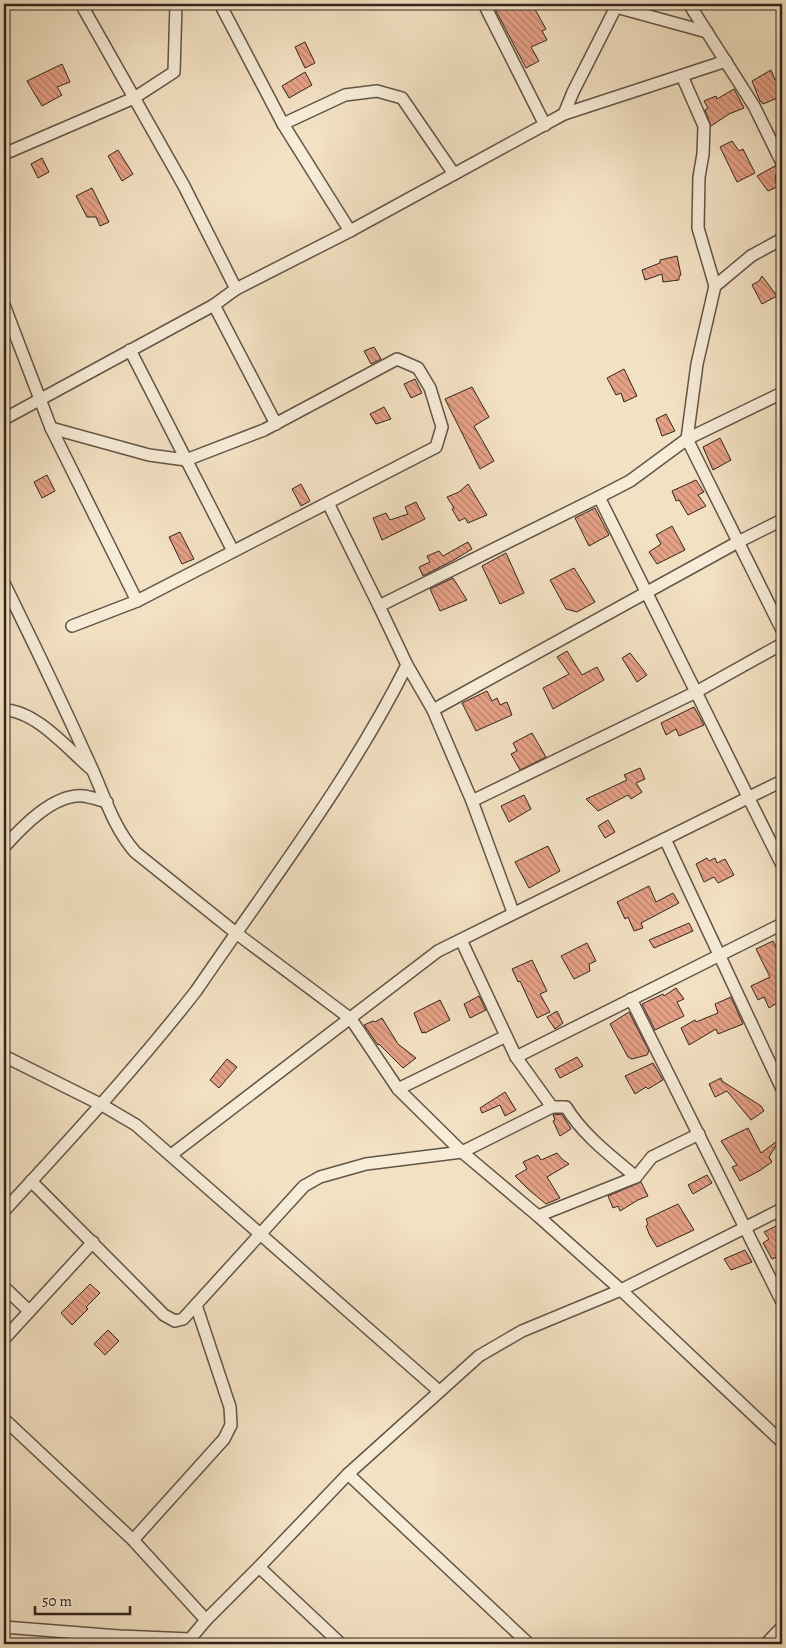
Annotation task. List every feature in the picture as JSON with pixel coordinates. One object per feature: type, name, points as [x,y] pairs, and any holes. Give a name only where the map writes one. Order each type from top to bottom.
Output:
[{"type":"street","points":[[81,4],[184,186],[236,289]]},
{"type":"street","points":[[4,154],[134,98],[174,72],[176,4]]},
{"type":"street","points":[[220,4],[283,124],[350,230]]},
{"type":"street","points":[[484,4],[545,125]]},
{"type":"street","points":[[689,4],[754,106],[782,163]]},
{"type":"street","points":[[564,114],[615,5],[707,32]]},
{"type":"street","points":[[4,419],[214,305],[236,289],[350,230],[564,114],[726,61]]},
{"type":"street","points":[[682,76],[704,126],[698,228],[715,286],[698,364],[687,439],[782,630]]},
{"type":"street","points":[[283,124],[345,96],[377,91],[402,98],[454,174]]},
{"type":"street","points":[[715,286],[751,256],[782,239]]},
{"type":"street","points":[[4,305],[51,428],[138,601]]},
{"type":"street","points":[[214,305],[276,424]]},
{"type":"street","points":[[130,350],[234,551]]},
{"type":"street","points":[[51,428],[149,455],[186,460],[276,424],[397,359],[418,368],[430,388],[442,427],[436,447],[138,601],[72,626]]},
{"type":"street","points":[[379,606],[630,481],[687,439],[782,393]]},
{"type":"street","points":[[599,497],[782,865]]},
{"type":"street","points":[[328,503],[407,665],[433,710],[472,801],[514,912]]},
{"type":"street","points":[[433,710],[646,592],[782,520]]},
{"type":"street","points":[[4,583],[94,771],[125,841],[135,852],[236,933],[351,1019],[398,1089],[462,1152],[621,1290],[782,1442]]},
{"type":"street","points":[[472,801],[696,692],[782,644]]},
{"type":"street","points":[[4,1211],[102,1105],[196,991],[330,798],[384,709],[407,665]]},
{"type":"street","points":[[4,710],[28,716],[39,723],[94,771]]},
{"type":"street","points":[[171,1155],[351,1019],[428,957],[514,912],[782,781]]},
{"type":"street","points":[[4,847],[35,816],[60,800],[82,796],[107,802]]},
{"type":"street","points":[[665,839],[782,1089]]},
{"type":"street","points":[[516,1057],[782,924]]},
{"type":"street","points":[[461,940],[516,1057],[552,1107]]},
{"type":"street","points":[[631,999],[782,1302]]},
{"type":"street","points":[[398,1089],[506,1036]]},
{"type":"street","points":[[4,1056],[102,1105],[136,1125],[438,1391]]},
{"type":"street","points":[[31,1182],[164,1315],[175,1321],[183,1319],[304,1186],[320,1177],[366,1164],[462,1152],[552,1107],[566,1107],[570,1115],[598,1146],[636,1177]]},
{"type":"street","points":[[538,1216],[636,1177],[652,1158],[699,1134]]},
{"type":"street","points":[[4,1627],[123,1640],[188,1642],[206,1620],[260,1567],[348,1474],[438,1391],[480,1356],[522,1331],[621,1290],[782,1210]]},
{"type":"street","points":[[4,1339],[93,1242]]},
{"type":"street","points":[[4,1287],[29,1311]]},
{"type":"street","points":[[133,1540],[224,1439],[231,1425],[230,1407],[196,1305]]},
{"type":"street","points":[[4,1420],[133,1540],[206,1620]]},
{"type":"street","points":[[348,1474],[528,1644]]},
{"type":"street","points":[[260,1567],[341,1644]]},
{"type":"street","points":[[766,1644],[782,1627]]},
{"type":"building","points":[[500,4],[532,4],[546,29],[542,31],[547,40],[531,47],[539,61],[526,68],[494,7]]},
{"type":"building","points":[[305,42],[315,63],[305,68],[295,47]]},
{"type":"building","points":[[62,64],[70,82],[57,87],[62,95],[42,106],[27,81]]},
{"type":"building","points":[[771,70],[775,80],[782,77],[782,96],[763,104],[752,81]]},
{"type":"building","points":[[305,72],[312,85],[289,98],[282,86]]},
{"type":"building","points":[[734,89],[744,108],[729,114],[711,126],[705,110],[708,108],[704,101],[716,96],[717,99]]},
{"type":"building","points":[[732,141],[739,151],[743,149],[755,173],[737,182],[720,147]]},
{"type":"building","points":[[118,150],[133,174],[122,181],[108,156]]},
{"type":"building","points":[[42,158],[49,172],[38,178],[31,164]]},
{"type":"building","points":[[775,166],[779,170],[775,177],[777,187],[768,191],[757,176]]},
{"type":"building","points":[[92,188],[109,222],[100,226],[96,217],[87,217],[76,196]]},
{"type":"building","points":[[677,256],[681,275],[679,280],[663,282],[662,274],[645,280],[642,270],[660,263],[660,260]]},
{"type":"building","points":[[762,276],[777,296],[762,304],[752,285],[759,281]]},
{"type":"building","points":[[374,347],[381,359],[371,364],[364,351]]},
{"type":"building","points":[[624,369],[637,396],[624,402],[621,393],[616,395],[607,378]]},
{"type":"building","points":[[415,379],[422,393],[411,398],[404,384]]},
{"type":"building","points":[[472,387],[489,417],[474,426],[494,461],[480,469],[445,399]]},
{"type":"building","points":[[384,407],[391,419],[376,424],[370,414]]},
{"type":"building","points":[[666,414],[675,431],[662,436],[656,419]]},
{"type":"building","points":[[720,438],[731,460],[713,470],[703,447]]},
{"type":"building","points":[[47,475],[55,491],[42,498],[34,482]]},
{"type":"building","points":[[696,480],[704,492],[698,495],[706,506],[688,515],[679,500],[676,501],[672,491]]},
{"type":"building","points":[[301,484],[310,501],[301,506],[292,489]]},
{"type":"building","points":[[468,484],[487,515],[468,523],[465,518],[459,521],[447,497],[459,492]]},
{"type":"building","points":[[416,502],[425,519],[382,540],[373,518],[386,513],[390,520],[408,514],[405,507]]},
{"type":"building","points":[[595,508],[609,535],[589,546],[575,518]]},
{"type":"building","points":[[672,526],[685,550],[657,564],[649,552],[661,544],[656,535]]},
{"type":"building","points":[[180,532],[194,559],[182,564],[169,537]]},
{"type":"building","points":[[468,542],[472,549],[423,576],[419,567],[430,562],[427,556],[439,551],[443,556]]},
{"type":"building","points":[[506,553],[524,593],[500,604],[482,566]]},
{"type":"building","points":[[574,568],[595,602],[577,612],[566,609],[550,580]]},
{"type":"building","points":[[453,578],[467,600],[440,611],[430,589]]},
{"type":"building","points":[[567,651],[582,675],[597,667],[604,680],[553,709],[543,688],[569,674],[557,657]]},
{"type":"building","points":[[630,653],[647,675],[637,682],[622,658]]},
{"type":"building","points":[[487,691],[492,701],[497,698],[500,705],[507,702],[512,715],[476,731],[462,703]]},
{"type":"building","points":[[694,707],[704,725],[679,736],[676,729],[666,735],[661,723]]},
{"type":"building","points":[[532,733],[546,757],[520,770],[511,754],[517,751],[513,743]]},
{"type":"building","points":[[640,768],[645,779],[636,783],[642,792],[631,799],[628,795],[598,811],[586,799],[627,780],[624,775]]},
{"type":"building","points":[[524,795],[531,809],[509,822],[501,806]]},
{"type":"building","points":[[608,820],[615,832],[605,838],[598,826]]},
{"type":"building","points":[[548,846],[560,871],[529,888],[515,862]]},
{"type":"building","points":[[707,858],[709,861],[715,858],[717,863],[725,859],[734,875],[718,883],[714,877],[704,882],[696,864]]},
{"type":"building","points":[[649,886],[656,902],[673,893],[679,903],[641,923],[643,928],[634,931],[628,917],[625,919],[617,902]]},
{"type":"building","points":[[689,923],[693,931],[654,948],[649,940]]},
{"type":"building","points":[[773,941],[782,960],[782,1000],[769,1008],[764,997],[758,1000],[751,986],[770,977],[756,949]]},
{"type":"building","points":[[587,943],[596,961],[589,964],[590,971],[574,979],[561,956]]},
{"type":"building","points":[[532,960],[547,991],[540,994],[550,1012],[537,1018],[520,981],[518,982],[512,969]]},
{"type":"building","points":[[676,988],[684,999],[677,1002],[684,1016],[655,1030],[642,1004],[663,994],[664,996]]},
{"type":"building","points":[[479,996],[486,1010],[470,1018],[464,1004]]},
{"type":"building","points":[[731,997],[743,1024],[718,1034],[716,1029],[689,1045],[681,1028],[695,1020],[696,1022],[718,1013],[715,1004]]},
{"type":"building","points":[[440,1000],[450,1020],[422,1033],[414,1013]]},
{"type":"building","points":[[557,1011],[563,1023],[555,1029],[547,1017]]},
{"type":"building","points":[[629,1012],[649,1051],[647,1055],[632,1059],[628,1057],[610,1024]]},
{"type":"building","points":[[382,1018],[398,1044],[416,1058],[403,1068],[378,1045],[364,1025]]},
{"type":"building","points":[[577,1057],[583,1066],[560,1078],[555,1069]]},
{"type":"building","points":[[227,1059],[237,1067],[219,1088],[210,1080]]},
{"type":"building","points":[[653,1063],[663,1080],[635,1094],[625,1076]]},
{"type":"building","points":[[721,1078],[722,1081],[761,1106],[764,1111],[751,1120],[727,1091],[715,1097],[709,1084]]},
{"type":"building","points":[[505,1092],[516,1110],[505,1116],[500,1105],[482,1113],[480,1108]]},
{"type":"building","points":[[562,1114],[571,1129],[560,1136],[553,1121],[555,1120],[553,1115]]},
{"type":"building","points":[[748,1128],[761,1153],[780,1139],[769,1157],[772,1162],[740,1181],[732,1167],[737,1165],[721,1141]]},
{"type":"building","points":[[557,1153],[569,1164],[547,1177],[560,1198],[546,1204],[515,1176],[527,1169],[523,1162],[538,1155],[541,1160]]},
{"type":"building","points":[[707,1175],[712,1183],[693,1194],[688,1185]]},
{"type":"building","points":[[641,1182],[648,1196],[620,1211],[618,1206],[613,1208],[608,1196]]},
{"type":"building","points":[[678,1204],[694,1230],[657,1247],[646,1226],[648,1224],[646,1219]]},
{"type":"building","points":[[778,1225],[782,1232],[782,1243],[777,1245],[782,1255],[772,1259],[763,1243],[769,1239],[764,1232]]},
{"type":"building","points":[[745,1250],[752,1262],[731,1270],[724,1259]]},
{"type":"building","points":[[90,1284],[100,1293],[86,1307],[88,1309],[72,1325],[61,1313]]},
{"type":"building","points":[[108,1330],[119,1341],[105,1355],[94,1344]]}]
